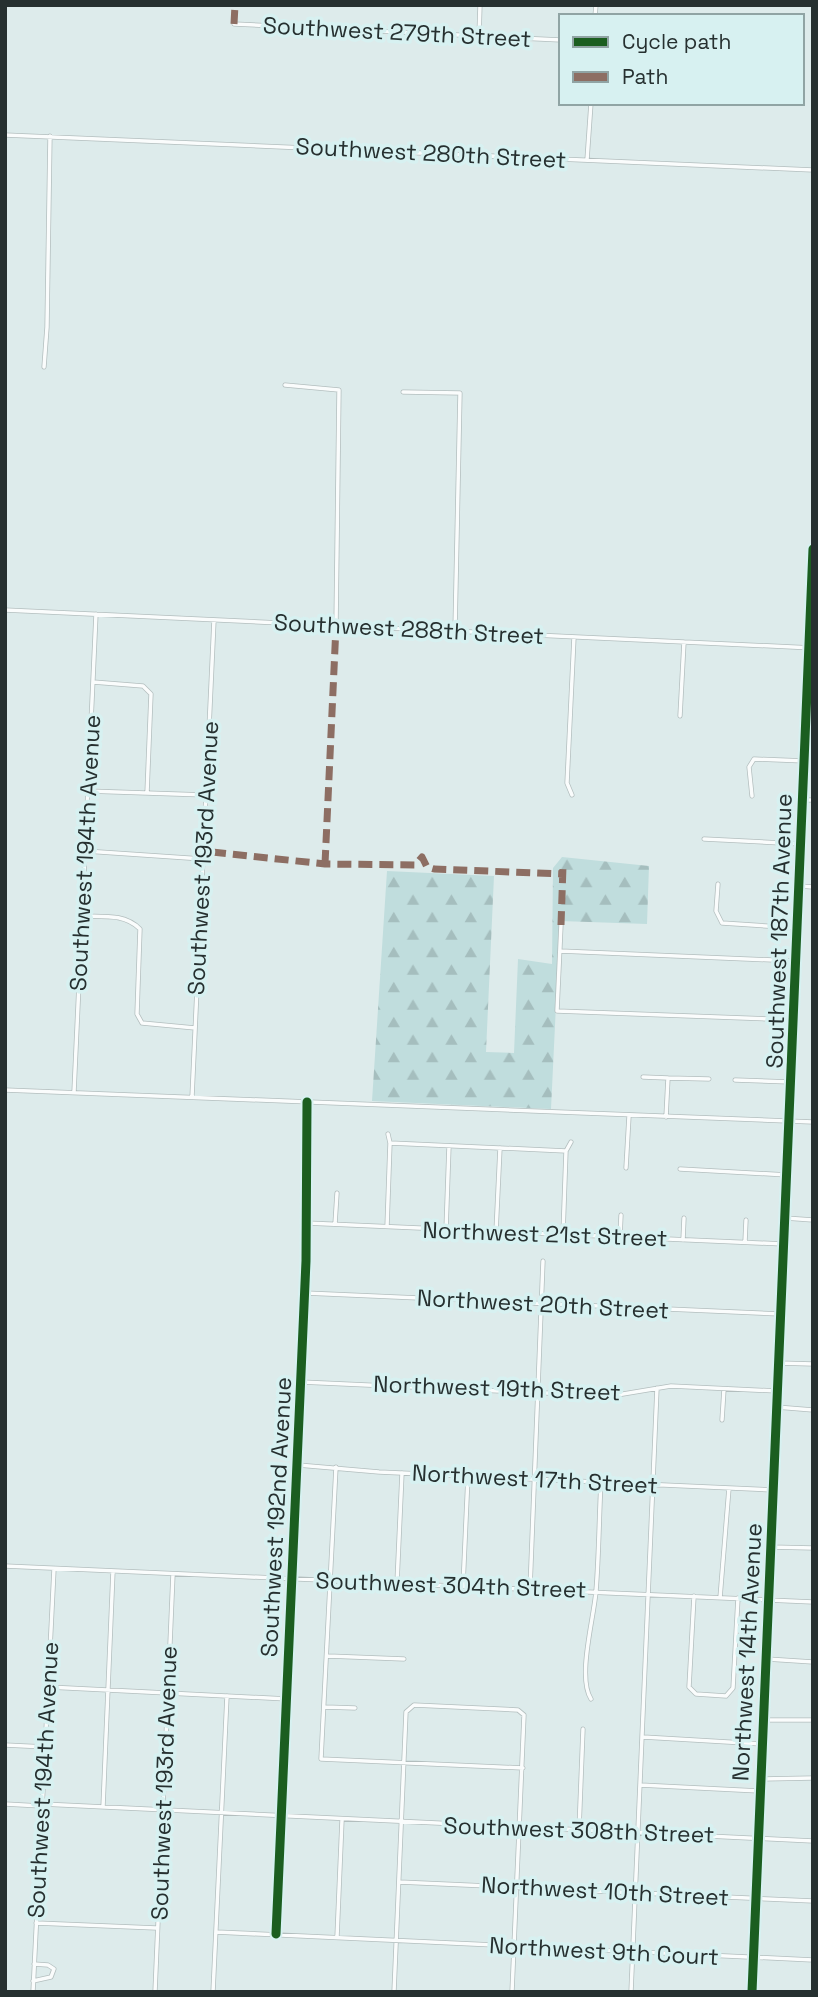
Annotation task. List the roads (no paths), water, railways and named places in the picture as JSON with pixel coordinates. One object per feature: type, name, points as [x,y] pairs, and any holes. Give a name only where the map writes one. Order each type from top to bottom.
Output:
[{"type":"street","points":[[479,36],[480,5]]},
{"type":"street","name":"Southwest 279th Street","points":[[234,24],[559,40]]},
{"type":"street","points":[[587,160],[591,105]]},
{"type":"street","name":"Southwest 280th Street","points":[[5,135],[813,170]]},
{"type":"street","points":[[44,367],[50,136]]},
{"type":"street","points":[[285,385],[339,390],[336,626]]},
{"type":"street","points":[[403,392],[460,393],[455,631]]},
{"type":"street","name":"Southwest 187th Avenue","points":[[780,1314],[811,648],[813,549]]},
{"type":"street","name":"Southwest 288th Street","points":[[5,610],[811,648]]},
{"type":"street","name":"Southwest 194th Avenue","points":[[74,1093],[96,614]]},
{"type":"street","name":"Southwest 193rd Avenue","points":[[192,1097],[214,620]]},
{"type":"street","points":[[572,795],[567,783],[574,637]]},
{"type":"street","points":[[680,716],[684,642]]},
{"type":"street","points":[[93,682],[143,686],[151,694],[147,793]]},
{"type":"street","points":[[752,796],[750,767],[754,760],[805,761]]},
{"type":"street","points":[[86,791],[205,795]]},
{"type":"street","points":[[803,800],[813,800]]},
{"type":"street","points":[[704,839],[802,844]]},
{"type":"street","points":[[85,850],[203,859]]},
{"type":"street","points":[[718,884],[717,914],[726,924],[798,928]]},
{"type":"street","points":[[800,886],[813,887]]},
{"type":"street","points":[[81,916],[121,918],[132,921],[140,929],[137,1014],[142,1023],[195,1028]]},
{"type":"street","points":[[561,925],[557,1011],[794,1020]]},
{"type":"street","points":[[560,951],[796,961]]},
{"type":"street","points":[[643,1077],[709,1079]]},
{"type":"street","points":[[666,1117],[668,1078]]},
{"type":"street","points":[[735,1080],[791,1082]]},
{"type":"street","points":[[5,1090],[813,1122]]},
{"type":"street","name":"Southwest 192nd Avenue","points":[[276,1934],[305,1293],[307,1101]]},
{"type":"street","points":[[626,1168],[629,1116]]},
{"type":"street","points":[[387,1227],[388,1134]]},
{"type":"street","points":[[563,1234],[566,1151],[571,1142]]},
{"type":"street","points":[[390,1143],[566,1151]]},
{"type":"street","points":[[446,1230],[449,1146]]},
{"type":"street","points":[[496,1232],[500,1149]]},
{"type":"street","points":[[680,1169],[787,1175]]},
{"type":"street","points":[[335,1224],[337,1193]]},
{"type":"street","points":[[620,1237],[621,1214]]},
{"type":"street","points":[[683,1240],[684,1217]]},
{"type":"street","points":[[785,1218],[813,1220]]},
{"type":"street","points":[[745,1242],[746,1220]]},
{"type":"street","name":"Northwest 21st Street","points":[[306,1223],[784,1244]]},
{"type":"street","points":[[530,1589],[543,1261]]},
{"type":"street","name":"Northwest 20th Street","points":[[305,1293],[780,1314]]},
{"type":"street","name":"Northwest 14th Avenue","points":[[751,1992],[770,1600],[780,1314]]},
{"type":"street","points":[[778,1363],[813,1364]]},
{"type":"street","name":"Northwest 19th Street","points":[[301,1382],[611,1396],[657,1388],[777,1391]]},
{"type":"street","points":[[631,1992],[657,1388]]},
{"type":"street","points":[[722,1420],[724,1388]]},
{"type":"street","points":[[776,1407],[813,1410]]},
{"type":"street","name":"Northwest 17th Street","points":[[298,1465],[402,1473],[773,1490]]},
{"type":"street","points":[[336,1467],[321,1759],[523,1768]]},
{"type":"street","points":[[397,1583],[402,1473]]},
{"type":"street","points":[[463,1586],[468,1476]]},
{"type":"street","points":[[591,1699],[587,1686],[590,1621],[596,1591],[601,1482]]},
{"type":"street","points":[[720,1598],[729,1488]]},
{"type":"street","points":[[771,1546],[813,1548]]},
{"type":"street","name":"Southwest 304th Street","points":[[5,1566],[813,1602]]},
{"type":"street","name":"Southwest 194th Avenue","points":[[33,1992],[54,1569]]},
{"type":"street","points":[[103,1808],[113,1571]]},
{"type":"street","name":"Southwest 193rd Avenue","points":[[155,1992],[173,1574]]},
{"type":"street","points":[[694,1596],[689,1687],[692,1692],[730,1694],[733,1689],[738,1598]]},
{"type":"street","points":[[328,1656],[404,1659]]},
{"type":"street","points":[[767,1659],[813,1661]]},
{"type":"street","points":[[48,1687],[286,1699]]},
{"type":"street","points":[[213,1992],[227,1696]]},
{"type":"street","points":[[394,1992],[407,1708],[414,1706],[523,1712],[523,1768],[512,1992]]},
{"type":"street","points":[[325,1707],[355,1709]]},
{"type":"street","points":[[763,1720],[813,1720]]},
{"type":"street","points":[[579,1830],[583,1729]]},
{"type":"street","points":[[643,1737],[762,1744]]},
{"type":"street","points":[[5,1745],[46,1747]]},
{"type":"street","points":[[760,1779],[813,1779]]},
{"type":"street","points":[[640,1785],[760,1791]]},
{"type":"street","name":"Southwest 308th Street","points":[[5,1804],[813,1842]]},
{"type":"street","points":[[337,1937],[342,1820]]},
{"type":"street","name":"Northwest 10th Street","points":[[398,1882],[813,1901]]},
{"type":"street","points":[[36,1923],[157,1928]]},
{"type":"street","name":"Northwest 9th Court","points":[[216,1931],[813,1960]]},
{"type":"street","points":[[33,1981],[51,1978],[54,1969],[48,1965],[34,1964]]}]
